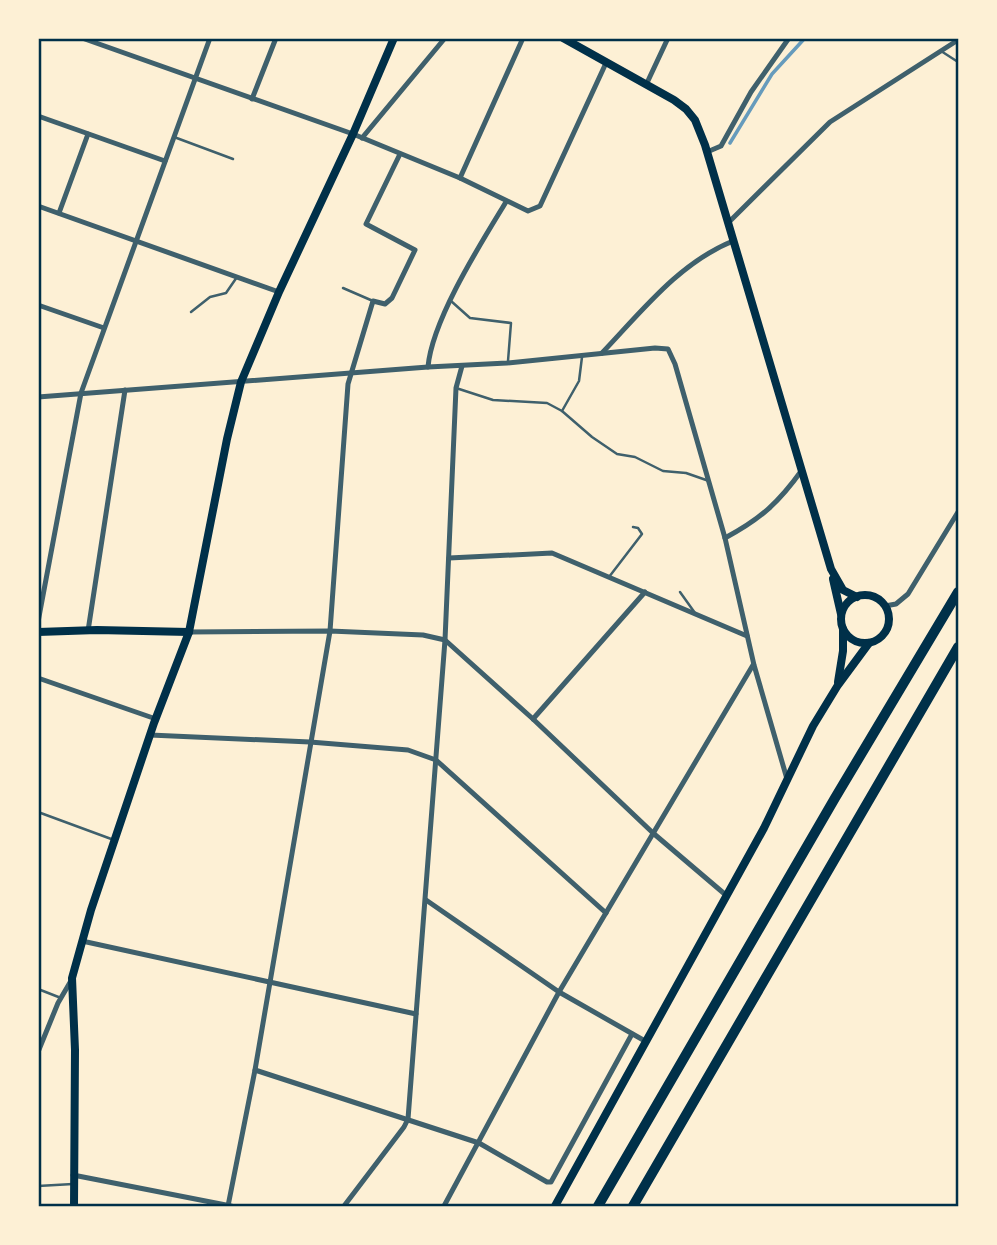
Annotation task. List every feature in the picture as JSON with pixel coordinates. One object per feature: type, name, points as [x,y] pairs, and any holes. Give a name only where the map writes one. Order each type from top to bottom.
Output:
[{"type":"highway","points":[[598,1206],[958,592]]},
{"type":"highway","points":[[633,1206],[958,646]]},
{"type":"main road","points":[[74,1206],[75,1050],[72,978],[82,941],[150,735],[189,632],[241,382],[394,38]]},
{"type":"main road","points":[[563,38],[686,109],[695,120],[707,152],[831,569],[843,629],[838,685]]},
{"type":"main road","points":[[831,569],[843,590],[857,597],[872,597],[885,606],[889,621],[887,629],[877,640],[869,643],[854,640],[843,629]]},
{"type":"main road","points":[[842,614],[845,607],[857,597]]},
{"type":"main road","points":[[38,632],[189,632]]},
{"type":"main road","points":[[555,1206],[727,896],[788,782],[813,726],[838,685],[869,643]]},
{"type":"street","points":[[82,38],[353,134],[460,178],[528,211],[540,206],[606,62]]},
{"type":"street","points":[[38,622],[81,393],[210,38]]},
{"type":"street","points":[[252,99],[276,38]]},
{"type":"street","points":[[362,138],[445,38]]},
{"type":"street","points":[[460,178],[523,38]]},
{"type":"street","points":[[646,85],[668,38]]},
{"type":"street","points":[[707,152],[721,146],[751,92],[789,38]]},
{"type":"street","points":[[728,223],[830,122],[958,40]]},
{"type":"street","points":[[38,116],[165,161]]},
{"type":"street","points":[[59,213],[88,134]]},
{"type":"street","points":[[73,1180],[229,1206],[330,631],[350,373],[373,301],[385,304],[393,298],[415,250],[366,224],[400,154]]},
{"type":"street","points":[[428,367],[429,348],[450,301],[506,202]]},
{"type":"street","points":[[38,206],[279,292]]},
{"type":"street","points":[[602,353],[667,283],[717,248],[733,241]]},
{"type":"street","points":[[38,305],[104,328]]},
{"type":"street","points":[[38,397],[668,349],[676,364],[725,538],[754,665],[788,782]]},
{"type":"street","points":[[344,1206],[408,1119],[445,640],[456,388],[462,366]]},
{"type":"street","points":[[88,631],[125,390]]},
{"type":"street","points":[[725,538],[742,529],[780,500],[802,470]]},
{"type":"street","points":[[885,606],[896,604],[908,594],[958,512]]},
{"type":"street","points":[[449,558],[552,553],[747,636]]},
{"type":"street","points":[[533,719],[645,592]]},
{"type":"street","points":[[189,632],[330,631],[423,635],[445,640],[653,833],[727,896]]},
{"type":"street","points":[[444,1206],[559,992],[754,665]]},
{"type":"street","points":[[38,678],[156,719]]},
{"type":"street","points":[[150,735],[310,742],[408,750],[436,760],[606,913]]},
{"type":"street","points":[[426,900],[559,992],[645,1041]]},
{"type":"street","points":[[82,941],[416,1014]]},
{"type":"street","points":[[38,1052],[72,978]]},
{"type":"street","points":[[255,1070],[479,1143],[551,1182],[632,1034]]},
{"type":"lane","points":[[941,51],[958,62]]},
{"type":"lane","points":[[174,137],[233,159]]},
{"type":"lane","points":[[191,312],[210,297],[226,293],[237,277]]},
{"type":"lane","points":[[343,288],[373,301]]},
{"type":"lane","points":[[450,301],[470,318],[511,323],[507,363]]},
{"type":"lane","points":[[562,411],[579,381],[582,357]]},
{"type":"lane","points":[[456,388],[493,400],[547,403],[562,411],[617,454],[635,457],[663,471],[686,473],[709,481]]},
{"type":"lane","points":[[609,577],[642,534],[638,528],[633,527]]},
{"type":"lane","points":[[680,593],[695,613]]},
{"type":"lane","points":[[38,812],[115,840]]},
{"type":"lane","points":[[38,989],[61,998]]},
{"type":"lane","points":[[38,1186],[73,1180]]},
{"type":"waterway","points":[[730,143],[772,74],[805,38]]}]
